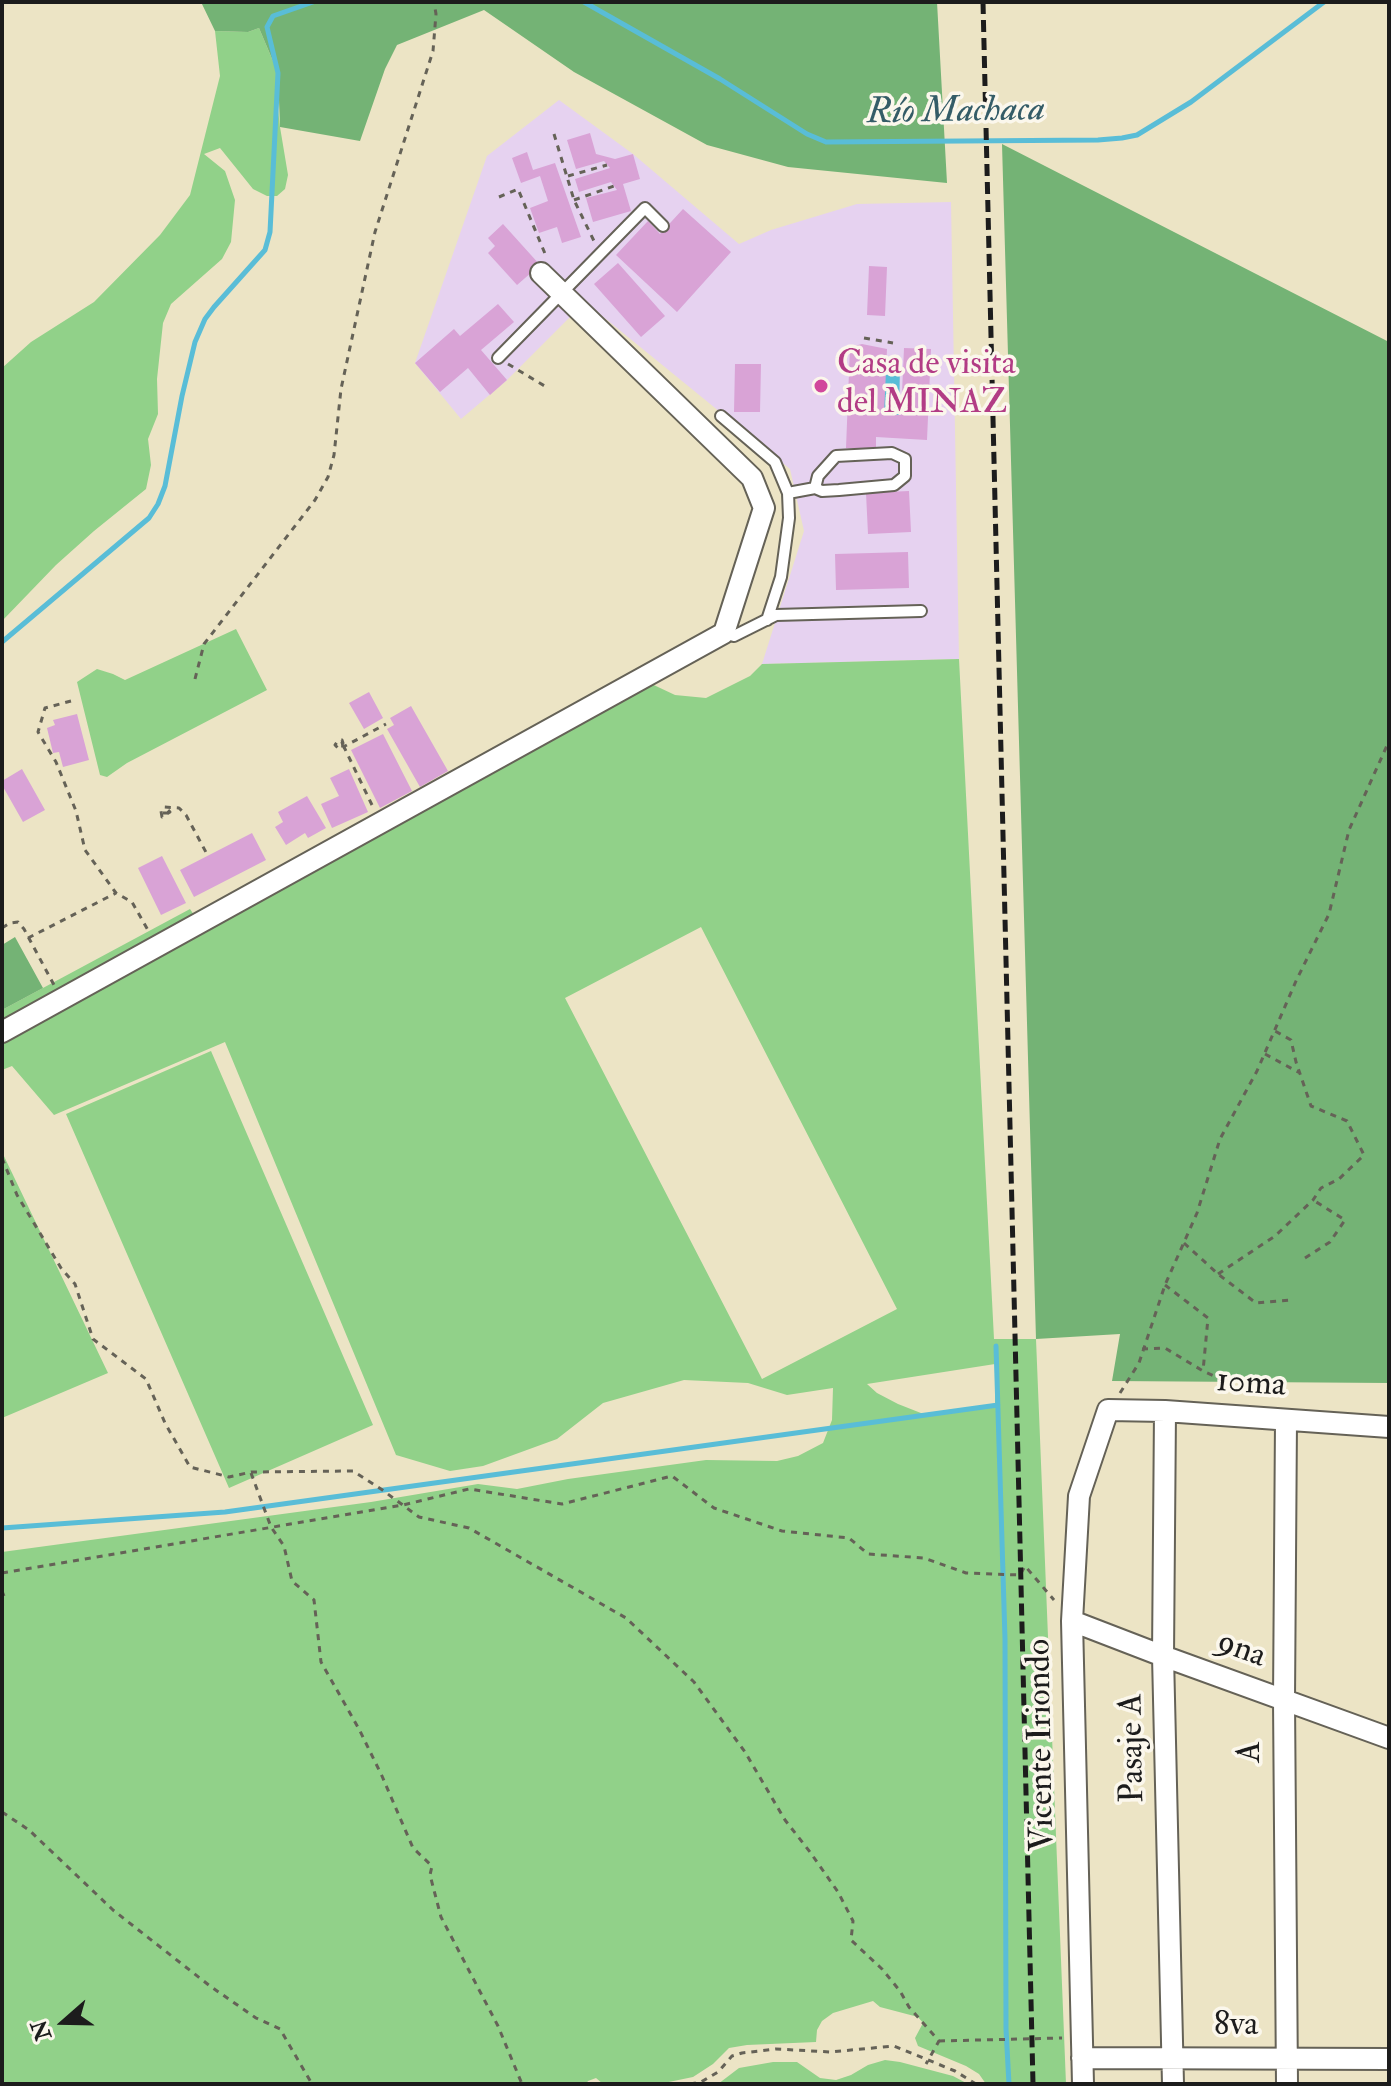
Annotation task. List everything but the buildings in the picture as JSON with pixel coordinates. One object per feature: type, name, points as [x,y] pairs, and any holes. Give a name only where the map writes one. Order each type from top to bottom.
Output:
[{"type":"street","points":[[2,1032],[724,633],[764,508],[752,478],[541,273]]},
{"type":"street","name":"10ma","points":[[1108,1410],[1165,1411],[1389,1427]]},
{"type":"street","name":"Vicente Iriondo","points":[[1083,2084],[1072,1621],[1079,1496],[1108,1410]]},
{"type":"street","name":"Pasaje A","points":[[1165,1411],[1163,1656],[1173,2084]]},
{"type":"street","name":"A","points":[[1286,1420],[1284,1700],[1287,2084]]},
{"type":"street","name":"9na","points":[[1072,1621],[1389,1738]]},
{"type":"street","name":"8va","points":[[1082,2048],[1173,2059],[1389,2059]]},
{"type":"lane","points":[[498,358],[645,208],[663,226]]},
{"type":"lane","points":[[721,416],[775,462],[788,493],[789,518],[781,577],[767,620]]},
{"type":"lane","points":[[788,493],[815,488],[822,491],[894,485],[905,476],[905,459],[892,453],[836,456],[818,476],[815,488]]},
{"type":"lane","points":[[724,633],[734,636],[776,615],[921,611]]},
{"type":"path","points":[[195,679],[204,644],[315,500],[328,477],[334,455],[341,389],[375,232],[433,51],[434,2]]},
{"type":"path","points":[[554,134],[574,200],[601,253]]},
{"type":"path","points":[[567,176],[607,165]]},
{"type":"path","points":[[574,200],[614,186]]},
{"type":"path","points":[[499,197],[518,189],[562,293]]},
{"type":"path","points":[[864,338],[893,343]]},
{"type":"path","points":[[498,358],[548,388]]},
{"type":"path","points":[[71,701],[45,708],[38,732],[56,762],[76,811],[85,850],[116,893],[132,902],[157,946]]},
{"type":"path","points":[[380,823],[344,747],[339,749],[335,745],[342,740],[339,746],[345,746],[386,724]]},
{"type":"path","points":[[1108,1410],[1139,1363],[1165,1285],[1197,1213],[1220,1139],[1265,1054],[1329,914],[1349,830],[1389,741]]},
{"type":"path","points":[[165,813],[170,812],[162,817],[164,807],[179,808],[186,815],[208,856]]},
{"type":"path","points":[[28,938],[116,893]]},
{"type":"path","points":[[2,928],[18,922],[24,929],[61,999]]},
{"type":"path","points":[[1218,1274],[1275,1236],[1313,1200],[1321,1188],[1339,1179],[1364,1155],[1347,1121],[1311,1106],[1291,1040],[1275,1031]]},
{"type":"path","points":[[1265,1054],[1300,1073]]},
{"type":"path","points":[[2,1158],[17,1195],[61,1268],[75,1284],[93,1339],[146,1379],[165,1423],[190,1467],[229,1477],[251,1472],[353,1471],[419,1517],[469,1528],[626,1618],[694,1682],[745,1752],[785,1820],[838,1892],[853,1921],[851,1940],[882,1969],[909,2007],[939,2041],[1082,2048]]},
{"type":"path","points":[[1305,1258],[1330,1242],[1345,1220],[1313,1200]]},
{"type":"path","points":[[1184,1243],[1256,1303],[1290,1300]]},
{"type":"path","points":[[1165,1285],[1208,1318],[1203,1371]]},
{"type":"path","points":[[1142,1349],[1165,1348],[1225,1381],[1230,1416]]},
{"type":"path","points":[[251,1472],[271,1527],[284,1546],[292,1581],[314,1600],[321,1662],[377,1764],[413,1848],[432,1866],[430,1875],[441,1917],[498,2026],[522,2084]]},
{"type":"path","points":[[2,1573],[403,1505],[469,1489],[562,1504],[672,1476],[714,1508],[782,1531],[849,1538],[868,1554],[924,1558],[966,1573],[1020,1575],[1025,1566],[1072,1621]]},
{"type":"path","points":[[2,1591],[4,1596]]},
{"type":"path","points":[[2,1812],[29,1830],[113,1910],[198,1977],[256,2018],[280,2029],[312,2084]]},
{"type":"path","points":[[927,2062],[939,2041]]},
{"type":"path","points":[[690,2084],[701,2082],[718,2072],[732,2056],[776,2049],[830,2052],[894,2046],[955,2071],[976,2084]]},
{"type":"shaded area","name":"Casa de visita del MINAZ","points":[[559,100],[633,154],[739,244],[771,230],[857,204],[951,202],[959,659],[762,664],[804,531],[790,469],[585,302],[507,380],[461,419],[415,363],[487,156]]},
{"type":"green space","points":[[201,2],[937,2],[947,183],[788,167],[707,145],[574,72],[484,10],[397,45],[385,69],[360,141],[280,127],[278,73],[259,28],[248,32],[215,31]]},
{"type":"green space","points":[[259,28],[279,80],[277,101],[288,175],[285,189],[277,196],[267,196],[253,189],[220,148],[204,154],[225,171],[235,200],[231,242],[222,259],[171,304],[163,323],[157,379],[158,414],[148,439],[151,465],[146,489],[56,565],[2,621],[2,368],[31,342],[94,302],[160,235],[190,195],[220,76],[215,31],[248,32]]},
{"type":"green space","points":[[1002,144],[1389,342],[1389,1383],[1112,1381],[1120,1334],[1036,1339]]},
{"type":"green space","points":[[236,629],[267,690],[127,763],[107,777],[100,775],[77,682],[97,669],[125,680]]},
{"type":"green space","points":[[959,659],[994,1339],[1036,1339],[1066,2084],[986,2084],[979,2074],[966,2066],[918,2046],[915,2038],[923,2023],[918,2017],[880,2007],[873,2001],[833,2013],[822,2021],[816,2042],[729,2048],[713,2064],[693,2077],[659,2084],[603,2084],[596,2078],[586,2084],[2,2084],[2,1552],[371,1502],[478,1484],[517,1489],[706,1460],[777,1461],[798,1456],[823,1443],[832,1420],[833,1388],[787,1395],[748,1383],[684,1380],[603,1403],[557,1439],[483,1466],[450,1471],[396,1455],[225,1042],[54,1115],[12,1066],[2,1070],[2,1034],[641,679],[675,695],[706,698],[750,676],[762,664]],"holes":[[[701,927],[897,1309],[762,1379],[565,998]],[[995,1364],[995,1406],[926,1415],[877,1393],[867,1384]]]},
{"type":"green space","points":[[190,909],[194,915],[2,1025],[2,1010]]},
{"type":"green space","points":[[15,937],[43,988],[2,1010],[2,945]]},
{"type":"green space","points":[[211,1051],[373,1425],[229,1488],[66,1114]]},
{"type":"green space","points":[[2,1152],[108,1373],[2,1418]]},
{"type":"green space","points":[[885,2060],[953,2076],[968,2084],[718,2084],[739,2068],[773,2062],[797,2062],[820,2078],[836,2080]]},
{"type":"water","points":[[882,363],[900,364],[899,419],[881,419]]},
{"type":"waterway","name":"Río Machaca","points":[[2,642],[149,518],[158,504],[165,486],[195,342],[214,307],[265,250],[270,232],[278,73],[267,27],[273,16],[313,2]]},
{"type":"waterway","name":"Río Machaca","points":[[584,2],[720,79],[807,134],[826,142],[1098,140],[1137,135],[1191,102],[1324,2]]},
{"type":"waterway","points":[[996,1346],[1005,1639],[1006,2029],[1009,2084]]},
{"type":"waterway","points":[[2,1528],[225,1512],[998,1405]]},
{"type":"railway","points":[[983,2],[1033,2084]]},
{"type":"place","name":"Casa de visita del MINAZ","points":[[821,386]]}]
